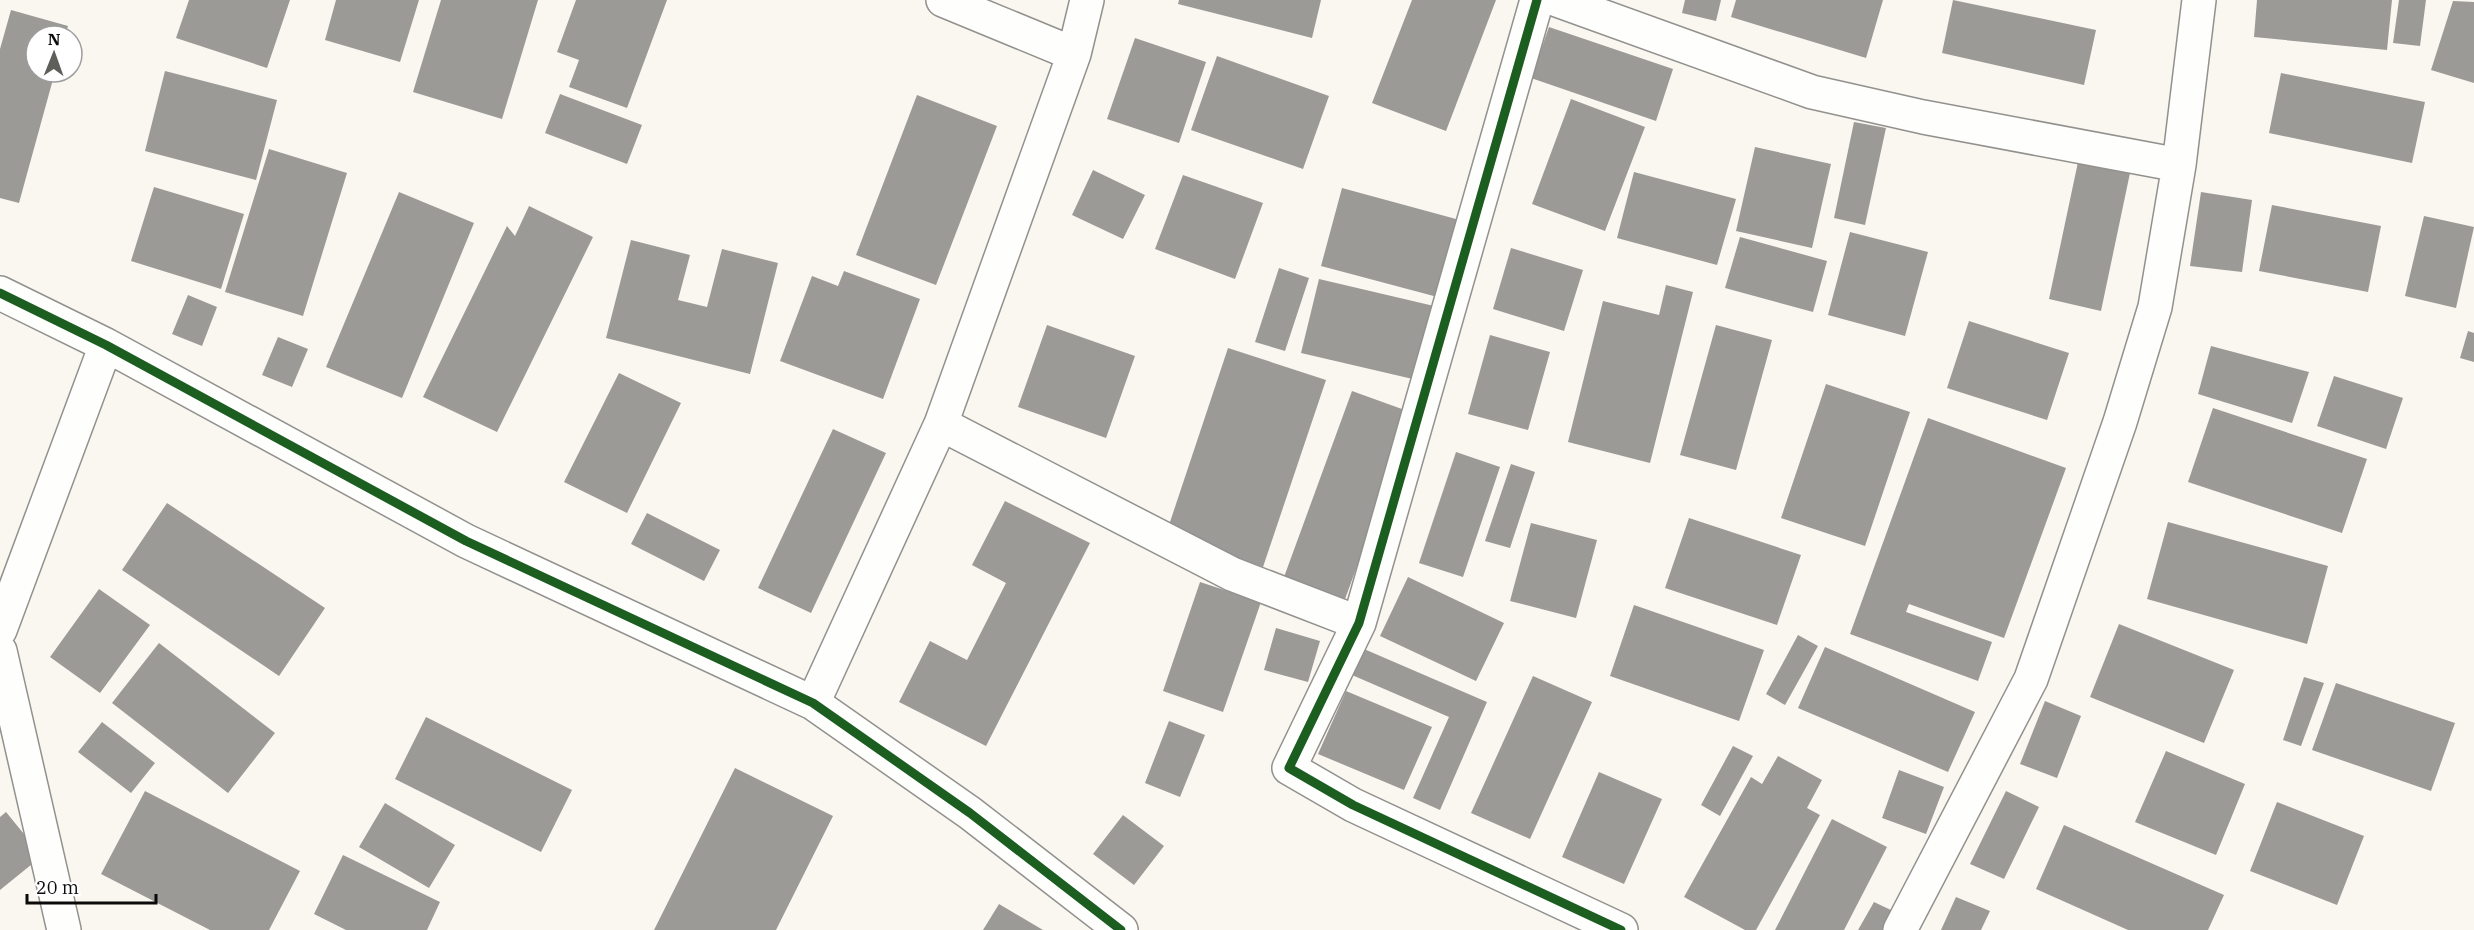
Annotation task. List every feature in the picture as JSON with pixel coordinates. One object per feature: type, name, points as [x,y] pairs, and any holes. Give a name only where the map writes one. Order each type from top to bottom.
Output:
[{"type":"street","points":[[943,0],[1074,54]]},
{"type":"street","points":[[813,703],[941,424],[1074,54],[1087,0]]},
{"type":"street","points":[[1537,0],[1359,623],[1289,768],[1353,805],[1622,930]]},
{"type":"street","points":[[1557,0],[1812,93],[1923,117],[2179,165]]},
{"type":"street","points":[[1900,930],[2031,679],[2120,422],[2156,307],[2179,165],[2199,0]]},
{"type":"street","points":[[0,292],[106,345],[466,541],[813,703],[970,813],[1121,930]]},
{"type":"street","points":[[0,630],[106,345]]},
{"type":"street","points":[[941,424],[1232,574],[1359,623]]},
{"type":"street","points":[[0,651],[64,930]]},
{"type":"building","points":[[189,0],[290,0],[267,68],[176,38]]},
{"type":"building","points":[[336,0],[419,0],[400,62],[325,40]]},
{"type":"building","points":[[441,0],[538,0],[502,119],[413,92]]},
{"type":"building","points":[[576,0],[667,0],[627,108],[569,87],[579,60],[557,52]]},
{"type":"building","points":[[1179,0],[1321,0],[1312,38],[1178,4]]},
{"type":"building","points":[[1412,0],[1496,0],[1446,131],[1372,103]]},
{"type":"building","points":[[1685,0],[1721,0],[1716,21],[1682,13]]},
{"type":"building","points":[[1736,0],[1883,0],[1866,58],[1731,17]]},
{"type":"building","points":[[1953,0],[2096,30],[2084,85],[1942,53]]},
{"type":"building","points":[[2257,0],[2392,0],[2387,50],[2254,37]]},
{"type":"building","points":[[2399,0],[2426,0],[2420,46],[2393,43]]},
{"type":"building","points":[[2453,1],[2474,2],[2474,83],[2431,70]]},
{"type":"building","points":[[11,10],[61,24],[24,24],[24,84],[52,84],[19,203],[0,198],[0,49]]},
{"type":"building","points":[[1549,27],[1673,69],[1656,121],[1531,78]]},
{"type":"building","points":[[1135,38],[1206,62],[1179,143],[1107,119]]},
{"type":"building","points":[[1217,56],[1329,96],[1303,169],[1191,130]]},
{"type":"building","points":[[165,71],[277,100],[256,180],[145,151]]},
{"type":"building","points":[[2281,73],[2425,102],[2412,163],[2269,133]]},
{"type":"building","points":[[560,94],[642,125],[627,164],[545,133]]},
{"type":"building","points":[[917,95],[997,126],[936,285],[856,255]]},
{"type":"building","points":[[1571,99],[1645,127],[1605,231],[1532,204]]},
{"type":"building","points":[[1854,122],[1886,128],[1865,225],[1834,218]]},
{"type":"building","points":[[1755,147],[1831,164],[1812,248],[1736,231]]},
{"type":"building","points":[[269,149],[347,173],[303,316],[225,292]]},
{"type":"building","points":[[2078,162],[2130,173],[2101,311],[2049,299]]},
{"type":"building","points":[[1093,170],[1145,195],[1123,239],[1072,215]]},
{"type":"building","points":[[1634,172],[1736,199],[1717,265],[1617,238]]},
{"type":"building","points":[[1183,175],[1263,203],[1235,279],[1155,249]]},
{"type":"building","points":[[154,187],[244,214],[221,289],[131,261]]},
{"type":"building","points":[[1342,188],[1467,222],[1445,299],[1321,266]]},
{"type":"building","points":[[399,192],[474,223],[402,398],[326,367]]},
{"type":"building","points":[[2201,192],[2252,200],[2242,272],[2190,266]]},
{"type":"building","points":[[2272,205],[2381,226],[2368,292],[2259,271]]},
{"type":"building","points":[[529,206],[593,237],[497,432],[423,397],[507,226],[515,236]]},
{"type":"building","points":[[2424,216],[2474,227],[2456,308],[2405,296]]},
{"type":"building","points":[[1850,232],[1928,252],[1905,336],[1828,315]]},
{"type":"building","points":[[1740,237],[1827,261],[1813,312],[1725,288]]},
{"type":"building","points":[[631,240],[690,255],[678,300],[707,307],[722,249],[778,263],[750,374],[606,338]]},
{"type":"building","points":[[1511,248],[1583,270],[1564,331],[1493,309]]},
{"type":"building","points":[[1279,268],[1309,278],[1285,351],[1255,342]]},
{"type":"building","points":[[844,271],[920,299],[883,399],[780,361],[812,276],[838,286]]},
{"type":"building","points":[[1319,279],[1434,306],[1417,380],[1301,353]]},
{"type":"building","points":[[1666,285],[1693,292],[1650,463],[1568,442],[1603,301],[1659,315]]},
{"type":"building","points":[[188,295],[217,307],[202,346],[172,334]]},
{"type":"building","points":[[1969,321],[2069,353],[2047,420],[1947,388]]},
{"type":"building","points":[[1047,325],[1135,356],[1106,438],[1018,407]]},
{"type":"building","points":[[1716,325],[1772,340],[1736,470],[1680,455]]},
{"type":"building","points":[[2468,331],[2474,333],[2474,362],[2460,358]]},
{"type":"building","points":[[1490,335],[1550,352],[1528,430],[1468,414]]},
{"type":"building","points":[[278,337],[308,349],[292,387],[262,375]]},
{"type":"building","points":[[2211,346],[2309,372],[2292,423],[2198,394]]},
{"type":"building","points":[[1228,348],[1326,380],[1263,567],[1166,534]]},
{"type":"building","points":[[619,373],[681,403],[627,513],[564,482]]},
{"type":"building","points":[[2334,376],[2403,398],[2386,449],[2317,426]]},
{"type":"building","points":[[1826,384],[1910,412],[1865,546],[1781,518]]},
{"type":"building","points":[[1352,391],[1413,413],[1341,610],[1280,588]]},
{"type":"building","points":[[2213,408],[2367,459],[2342,533],[2188,482]]},
{"type":"building","points":[[1928,418],[2066,468],[2004,638],[1909,604],[1906,612],[1992,642],[1978,681],[1850,634]]},
{"type":"building","points":[[833,429],[886,453],[811,613],[758,588]]},
{"type":"building","points":[[1456,452],[1500,467],[1463,577],[1419,563]]},
{"type":"building","points":[[1511,464],[1535,472],[1510,548],[1485,541]]},
{"type":"building","points":[[1005,501],[1090,543],[986,746],[899,702],[930,641],[967,660],[1006,583],[972,565]]},
{"type":"building","points":[[167,503],[325,608],[279,676],[122,570]]},
{"type":"building","points":[[647,513],[720,550],[704,581],[631,544]]},
{"type":"building","points":[[1689,518],[1801,555],[1777,625],[1665,588]]},
{"type":"building","points":[[2168,522],[2328,566],[2307,644],[2147,599]]},
{"type":"building","points":[[1531,523],[1597,540],[1576,618],[1510,601]]},
{"type":"building","points":[[1408,577],[1504,623],[1476,681],[1380,636]]},
{"type":"building","points":[[1200,582],[1261,602],[1223,712],[1163,691]]},
{"type":"building","points":[[99,589],[150,625],[100,693],[50,657]]},
{"type":"building","points":[[1634,605],[1764,650],[1739,721],[1610,676]]},
{"type":"building","points":[[2119,624],[2234,670],[2204,743],[2090,697]]},
{"type":"building","points":[[1276,628],[1320,641],[1308,682],[1264,670]]},
{"type":"building","points":[[1798,635],[1818,646],[1785,705],[1766,694]]},
{"type":"building","points":[[159,643],[275,733],[228,793],[112,703]]},
{"type":"building","points":[[1825,647],[1975,712],[1948,772],[1798,708]]},
{"type":"building","points":[[1364,649],[1487,702],[1440,810],[1413,798],[1449,717],[1352,675]]},
{"type":"building","points":[[1533,676],[1592,702],[1530,839],[1471,813]]},
{"type":"building","points":[[2304,677],[2324,683],[2301,746],[2283,740]]},
{"type":"building","points":[[2336,683],[2455,723],[2431,791],[2312,750]]},
{"type":"building","points":[[1346,691],[1432,727],[1404,790],[1318,754]]},
{"type":"building","points":[[2045,701],[2081,716],[2057,778],[2020,764]]},
{"type":"building","points":[[426,717],[572,790],[541,852],[395,779]]},
{"type":"building","points":[[1169,721],[1205,735],[1180,797],[1145,783]]},
{"type":"building","points":[[102,722],[155,763],[131,793],[78,752]]},
{"type":"building","points":[[1733,746],[1753,756],[1720,816],[1701,805]]},
{"type":"building","points":[[2166,751],[2245,784],[2216,855],[2135,822]]},
{"type":"building","points":[[1778,756],[1822,780],[1807,808],[1820,815],[1756,930],[1745,930],[1684,897],[1751,777],[1762,784]]},
{"type":"building","points":[[735,768],[833,816],[776,930],[654,930]]},
{"type":"building","points":[[1899,770],[1944,787],[1926,834],[1882,818]]},
{"type":"building","points":[[1599,772],[1662,799],[1624,884],[1562,857]]},
{"type":"building","points":[[145,791],[300,871],[269,930],[210,930],[101,874]]},
{"type":"building","points":[[2006,791],[2039,807],[2004,879],[1970,864]]},
{"type":"building","points":[[2277,802],[2364,836],[2337,905],[2250,871]]},
{"type":"building","points":[[385,803],[455,845],[429,888],[359,847]]},
{"type":"building","points":[[6,812],[42,856],[0,890],[0,817]]},
{"type":"building","points":[[1123,815],[1164,846],[1134,885],[1093,854]]},
{"type":"building","points":[[1832,819],[1887,847],[1844,930],[1775,930]]},
{"type":"building","points":[[2064,825],[2224,895],[2208,930],[2128,930],[2036,889]]},
{"type":"building","points":[[343,855],[440,902],[427,930],[346,930],[314,914]]},
{"type":"building","points":[[1956,897],[1990,911],[1981,930],[1941,930]]},
{"type":"building","points":[[1874,902],[1893,911],[1883,930],[1858,930]]},
{"type":"building","points":[[999,904],[1043,930],[983,930]]},
{"type":"cycle path","points":[[1537,0],[1359,623],[1289,768],[1353,805],[1621,930]]},
{"type":"cycle path","points":[[0,293],[106,345],[466,541],[813,703],[970,813],[1121,930]]}]
